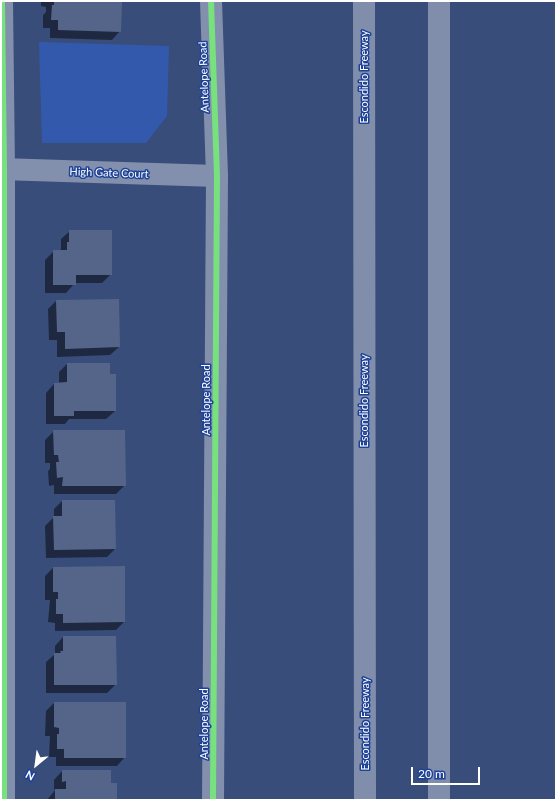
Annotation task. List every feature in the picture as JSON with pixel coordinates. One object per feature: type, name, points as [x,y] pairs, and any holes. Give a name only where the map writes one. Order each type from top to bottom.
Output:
[{"type":"highway","name":"Escondido Freeway","points":[[364,1],[365,800]]},
{"type":"highway","points":[[438,800],[439,1]]},
{"type":"street","points":[[2,1],[4,800]]},
{"type":"street","name":"Antelope Road","points":[[211,1],[217,176],[213,800]]},
{"type":"street","name":"High Gate Court","points":[[2,169],[217,176]]},
{"type":"shaded area","points":[[39,42],[169,46],[167,116],[146,143],[42,143]]},
{"type":"building","points":[[54,1],[122,1],[121,32],[58,30],[58,20],[51,20],[52,5],[54,5]]},
{"type":"building","points":[[69,230],[112,230],[112,275],[76,275],[76,285],[53,285],[53,250],[67,250]]},
{"type":"building","points":[[119,299],[120,347],[65,349],[65,332],[57,332],[56,300]]},
{"type":"building","points":[[67,363],[110,363],[110,374],[116,374],[116,411],[74,411],[74,416],[54,416],[54,383],[67,382]]},
{"type":"building","points":[[53,430],[125,430],[126,486],[62,486],[63,477],[57,478],[56,462],[59,462],[58,455],[54,455]]},
{"type":"building","points":[[62,500],[115,500],[116,549],[54,550],[53,516],[62,516]]},
{"type":"building","points":[[125,566],[125,622],[63,623],[63,614],[56,614],[56,599],[58,599],[58,592],[53,592],[53,567]]},
{"type":"building","points":[[63,636],[116,636],[117,685],[54,685],[54,653],[61,653],[60,651],[63,651]]},
{"type":"building","points":[[54,702],[126,702],[126,758],[64,758],[64,749],[57,749],[57,734],[59,734],[59,728],[54,727]]},
{"type":"building","points":[[62,770],[111,770],[111,783],[117,783],[117,800],[55,800],[55,789],[66,789],[66,781],[62,782]]},
{"type":"cycle path","points":[[2,1],[4,169],[4,800]]},
{"type":"cycle path","points":[[211,1],[217,176],[213,800]]}]
